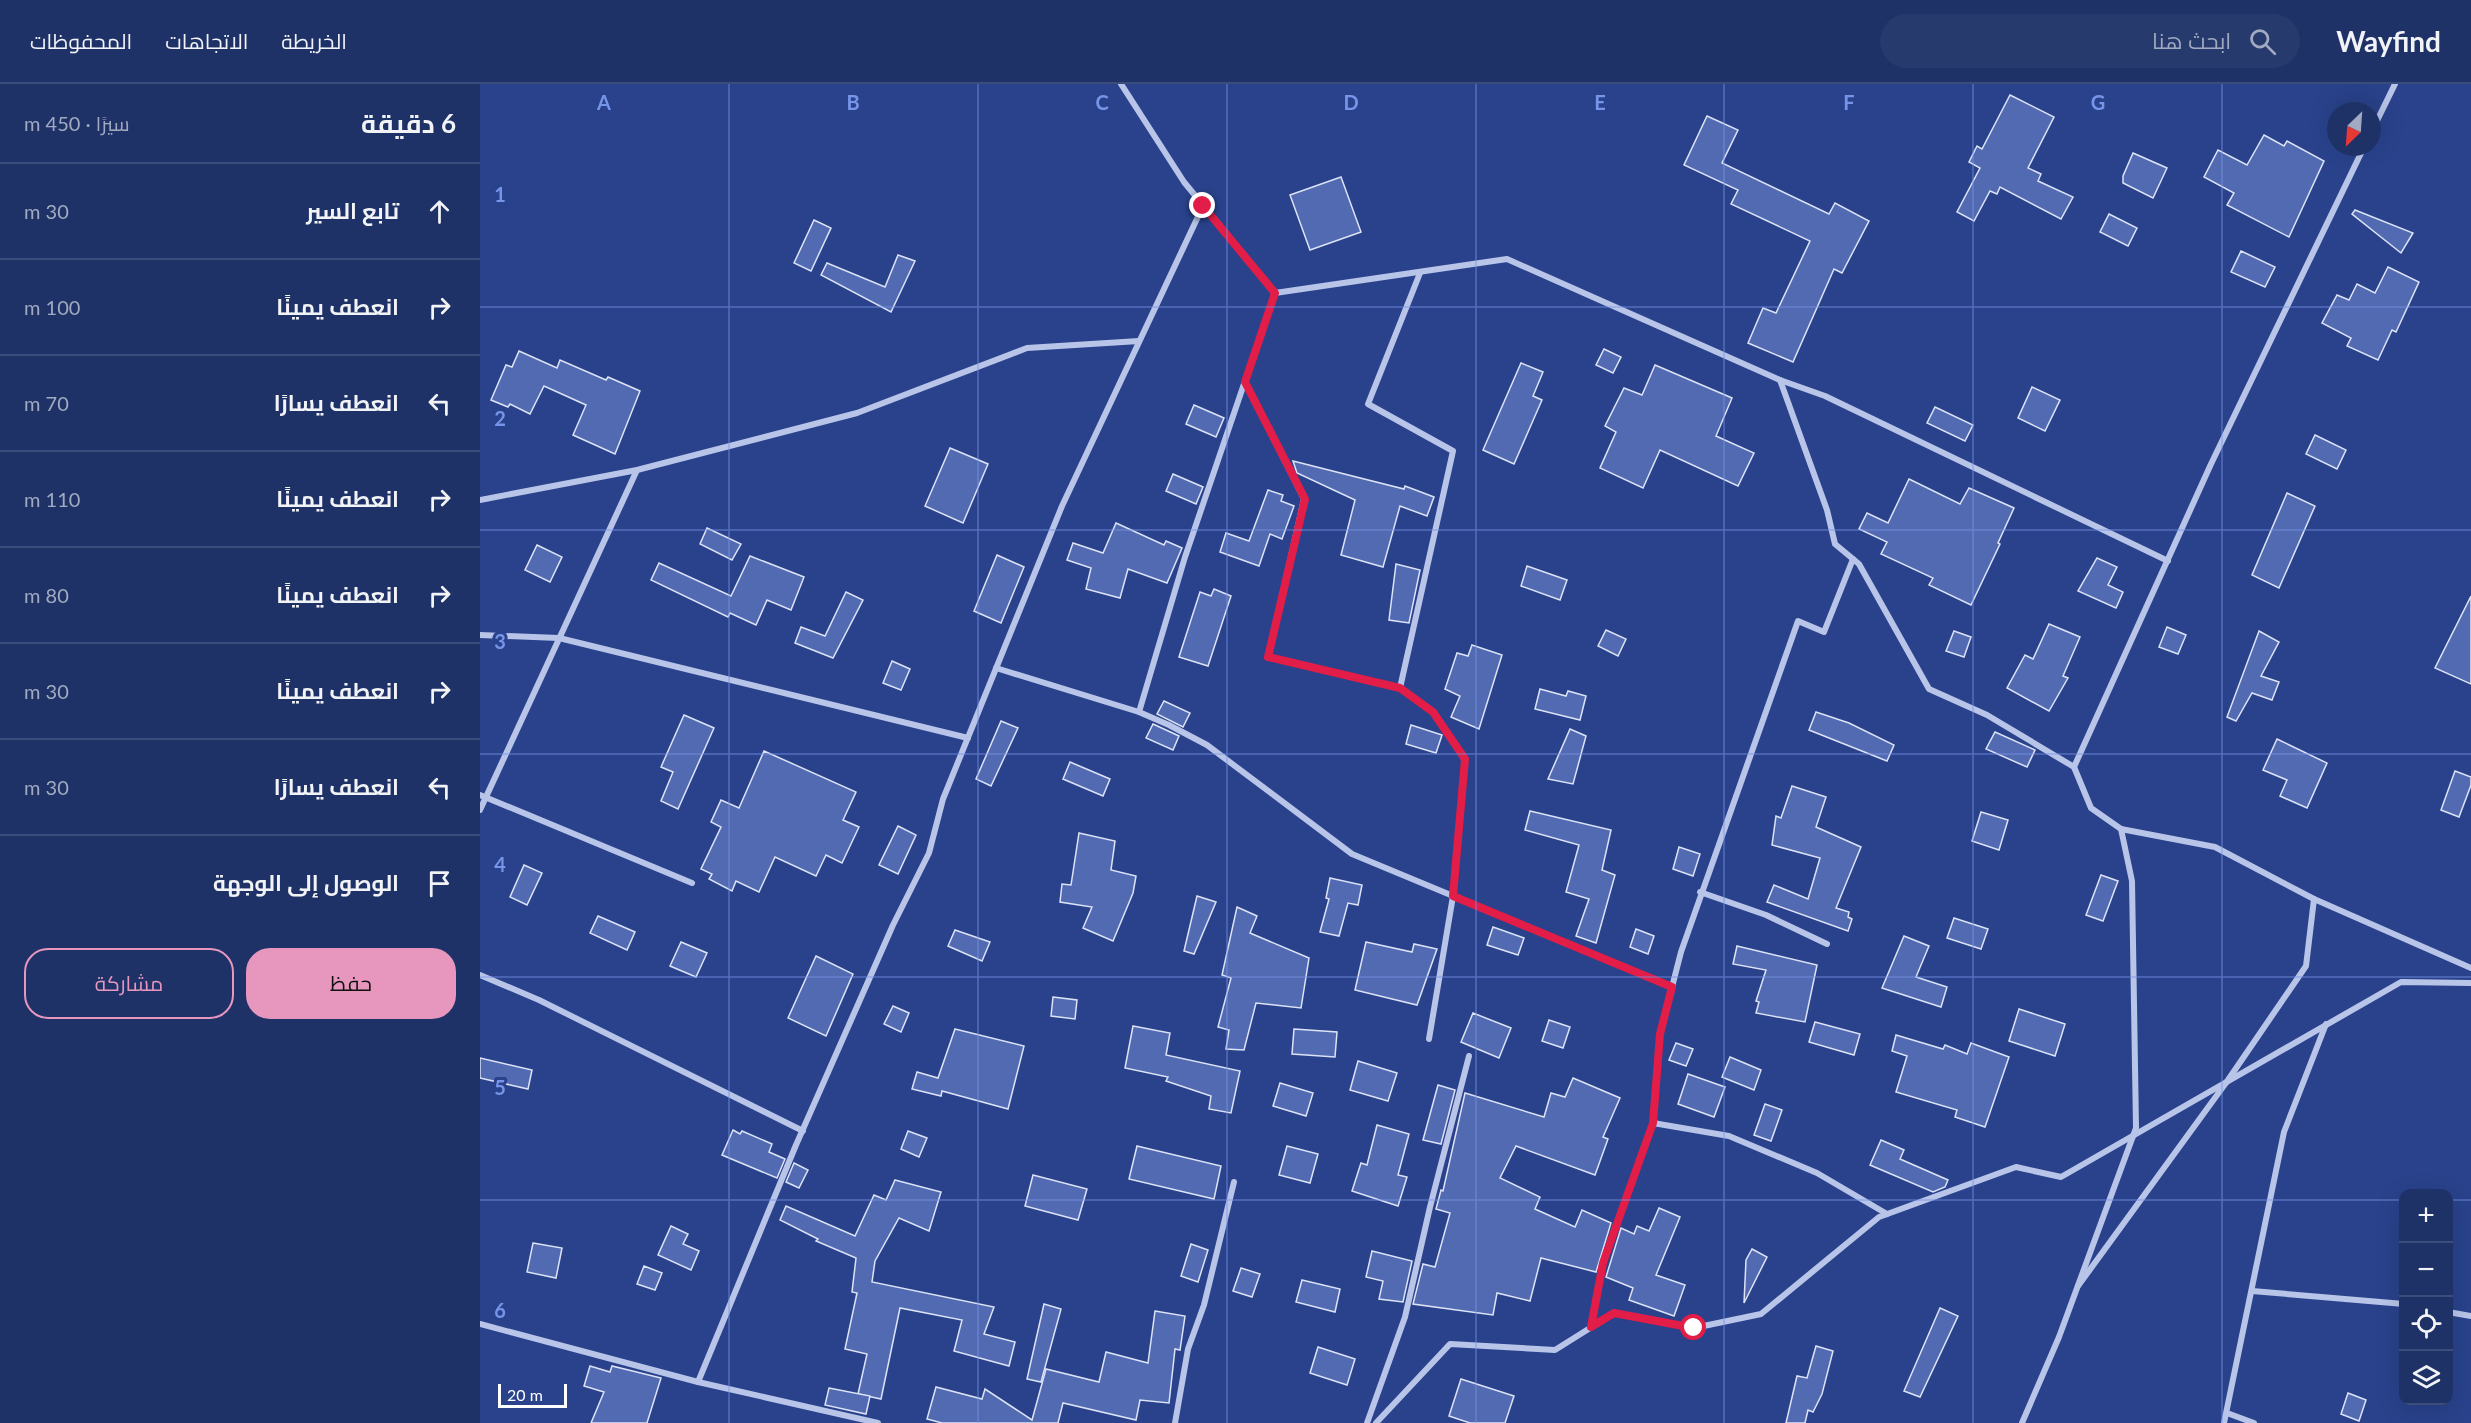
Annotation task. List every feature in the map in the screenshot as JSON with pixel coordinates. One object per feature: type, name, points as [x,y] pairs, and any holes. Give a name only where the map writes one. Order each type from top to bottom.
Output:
[{"type":"street","points":[[1121,84],[1184,182],[1275,293]]},
{"type":"street","points":[[2381,113],[2395,84]]},
{"type":"street","points":[[2073,767],[2211,464],[2360,156]]},
{"type":"street","points":[[698,1382],[803,1131],[893,925],[929,854],[943,799],[1062,506],[1203,206]]},
{"type":"street","points":[[1275,293],[1507,259],[1780,380],[1825,396],[2168,561]]},
{"type":"street","points":[[1400,688],[1453,451],[1368,404],[1420,273]]},
{"type":"street","points":[[1139,712],[1185,557],[1275,293]]},
{"type":"street","points":[[480,500],[637,470],[856,413],[1027,348],[1139,341]]},
{"type":"street","points":[[1780,380],[1827,510],[1835,544],[1859,564],[1929,689],[1987,715],[2073,767],[2091,808],[2121,829],[2215,847],[2314,899],[2471,968]]},
{"type":"street","points":[[1245,382],[1305,499],[1268,657],[1400,688],[1433,712],[1465,759],[1453,896],[1429,1039]]},
{"type":"street","points":[[480,810],[483,796],[637,470]]},
{"type":"street","points":[[1591,1327],[1603,1263],[1653,1123],[1660,1034],[1700,892],[1798,621],[1824,632],[1853,559]]},
{"type":"street","points":[[480,635],[559,638],[968,738]]},
{"type":"street","points":[[996,668],[1139,712],[1207,745],[1352,854],[1672,987]]},
{"type":"street","points":[[483,796],[692,883]]},
{"type":"street","points":[[2022,1423],[2078,1286],[2134,1134],[2132,881],[2121,829]]},
{"type":"street","points":[[1700,892],[1766,915],[1827,944]]},
{"type":"street","points":[[2078,1286],[2228,1080],[2306,966],[2314,899]]},
{"type":"street","points":[[480,975],[539,1000],[803,1131]]},
{"type":"street","points":[[1376,1423],[1450,1344],[1555,1350],[1614,1313],[1694,1328],[1761,1314],[1879,1217],[2016,1167],[2061,1177],[2401,982],[2471,983]]},
{"type":"street","points":[[2224,1423],[2284,1132],[2326,1024]]},
{"type":"street","points":[[1367,1423],[1405,1317],[1430,1207],[1469,1056]]},
{"type":"street","points":[[1653,1123],[1729,1136],[1817,1173],[1887,1214]]},
{"type":"street","points":[[1175,1423],[1188,1349],[1204,1305],[1233,1182]]},
{"type":"street","points":[[2252,1291],[2399,1304]]},
{"type":"street","points":[[2453,1313],[2471,1316]]},
{"type":"street","points":[[480,1324],[698,1382],[878,1423]]},
{"type":"street","points":[[2227,1413],[2254,1423]]},
{"type":"building","points":[[2010,95],[2054,117],[2028,168],[2041,174],[2038,181],[2073,197],[2061,219],[2000,187],[1997,194],[1990,191],[1974,221],[1957,212],[1980,168],[1969,162],[1977,146],[1982,149]]},
{"type":"building","points":[[1707,116],[1738,130],[1722,163],[1829,214],[1835,203],[1869,221],[1842,273],[1834,269],[1793,362],[1748,343],[1763,308],[1776,313],[1810,241],[1731,204],[1738,190],[1684,165]]},
{"type":"building","points":[[2264,135],[2284,146],[2287,141],[2324,161],[2289,237],[2227,205],[2234,193],[2204,177],[2218,150],[2247,165]]},
{"type":"building","points":[[2133,153],[2167,168],[2153,198],[2123,183],[2123,176]]},
{"type":"building","points":[[1341,177],[1361,232],[1310,250],[1290,195]]},
{"type":"building","points":[[2355,210],[2413,233],[2401,253],[2352,214]]},
{"type":"building","points":[[2109,214],[2137,228],[2128,246],[2100,232]]},
{"type":"building","points":[[814,220],[831,228],[811,271],[794,263]]},
{"type":"building","points":[[2241,251],[2275,267],[2265,287],[2231,272]]},
{"type":"building","points":[[898,255],[915,261],[891,312],[821,275],[827,263],[885,287]]},
{"type":"building","points":[[2388,267],[2419,282],[2396,332],[2392,330],[2378,360],[2347,346],[2351,338],[2322,323],[2337,295],[2349,300],[2357,284],[2375,293]]},
{"type":"building","points":[[1604,349],[1621,357],[1613,373],[1596,365]]},
{"type":"building","points":[[519,351],[557,368],[560,360],[606,380],[608,377],[640,391],[615,454],[573,435],[586,405],[544,386],[530,414],[510,404],[508,407],[491,400],[506,365],[512,367]]},
{"type":"building","points":[[1521,363],[1543,372],[1533,396],[1542,400],[1514,464],[1483,450]]},
{"type":"building","points":[[1655,365],[1732,398],[1716,436],[1754,453],[1738,486],[1660,450],[1643,488],[1600,468],[1616,432],[1605,426],[1624,388],[1642,395]]},
{"type":"building","points":[[2032,387],[2060,400],[2045,431],[2018,418]]},
{"type":"building","points":[[1194,405],[1224,418],[1216,437],[1186,424]]},
{"type":"building","points":[[1935,407],[1973,425],[1965,441],[1927,423]]},
{"type":"building","points":[[2315,435],[2346,450],[2337,469],[2306,454]]},
{"type":"building","points":[[950,448],[988,464],[963,523],[925,506]]},
{"type":"building","points":[[1293,461],[1404,489],[1405,486],[1434,497],[1427,516],[1400,506],[1383,567],[1341,555],[1355,500],[1297,473]]},
{"type":"building","points":[[1173,474],[1203,487],[1196,504],[1166,491]]},
{"type":"building","points":[[1909,479],[1960,504],[1969,488],[2014,508],[1971,605],[1929,585],[1933,578],[1881,554],[1887,542],[1859,529],[1867,513],[1888,523]]},
{"type":"building","points":[[1268,490],[1283,495],[1281,501],[1294,506],[1282,539],[1270,534],[1259,566],[1220,552],[1226,533],[1249,541]]},
{"type":"building","points":[[2287,493],[2315,506],[2279,588],[2252,575]]},
{"type":"building","points":[[1116,523],[1164,545],[1166,541],[1182,548],[1167,583],[1128,569],[1120,598],[1086,589],[1091,568],[1067,560],[1073,543],[1103,553]]},
{"type":"building","points":[[707,528],[741,544],[732,560],[700,544]]},
{"type":"building","points":[[537,545],[562,557],[550,582],[525,570]]},
{"type":"building","points":[[997,555],[1024,567],[1001,623],[974,611]]},
{"type":"building","points":[[750,556],[804,577],[791,610],[767,600],[756,625],[730,613],[728,617],[651,580],[659,563],[731,596]]},
{"type":"building","points":[[2097,558],[2117,567],[2108,585],[2123,592],[2116,608],[2078,591]]},
{"type":"building","points":[[1396,564],[1420,570],[1409,623],[1389,620]]},
{"type":"building","points":[[1527,566],[1567,580],[1560,600],[1521,586]]},
{"type":"building","points":[[1214,589],[1231,596],[1208,666],[1179,657],[1200,592],[1211,596]]},
{"type":"building","points":[[846,592],[863,600],[833,658],[795,643],[801,627],[825,636]]},
{"type":"building","points":[[2471,596],[2471,684],[2435,668]]},
{"type":"building","points":[[2049,624],[2080,637],[2063,676],[2068,678],[2049,711],[2007,688],[2025,655],[2033,659]]},
{"type":"building","points":[[2167,627],[2186,635],[2178,654],[2159,647]]},
{"type":"building","points":[[1606,630],[1626,639],[1618,656],[1598,646]]},
{"type":"building","points":[[1954,631],[1971,637],[1964,657],[1946,651]]},
{"type":"building","points":[[2259,631],[2279,642],[2261,676],[2279,682],[2272,700],[2252,693],[2236,721],[2227,717]]},
{"type":"building","points":[[1472,645],[1502,655],[1479,729],[1451,717],[1460,696],[1445,689],[1457,653],[1468,656]]},
{"type":"building","points":[[892,661],[910,669],[901,690],[883,683]]},
{"type":"building","points":[[1540,689],[1566,696],[1568,691],[1586,696],[1580,720],[1535,709]]},
{"type":"building","points":[[1164,701],[1190,713],[1183,727],[1157,714]]},
{"type":"building","points":[[1816,712],[1849,723],[1894,745],[1887,761],[1809,730]]},
{"type":"building","points":[[684,715],[714,728],[678,809],[661,801],[673,772],[661,767]]},
{"type":"building","points":[[1001,721],[1018,728],[991,786],[976,779]]},
{"type":"building","points":[[1153,724],[1179,736],[1173,750],[1146,738]]},
{"type":"building","points":[[1411,725],[1442,735],[1436,753],[1406,744]]},
{"type":"building","points":[[1570,729],[1586,736],[1573,784],[1548,779]]},
{"type":"building","points":[[1995,732],[2035,750],[2027,767],[1986,749]]},
{"type":"building","points":[[2277,739],[2327,763],[2307,808],[2280,796],[2287,780],[2263,770]]},
{"type":"building","points":[[764,751],[856,792],[843,820],[859,827],[842,863],[826,855],[816,876],[775,857],[759,892],[736,881],[732,891],[709,879],[712,874],[701,869],[721,827],[711,822],[721,800],[739,808]]},
{"type":"building","points":[[1070,762],[1110,779],[1103,796],[1063,779]]},
{"type":"building","points":[[2455,771],[2471,777],[2471,785],[2459,817],[2441,810]]},
{"type":"building","points":[[1792,786],[1826,797],[1816,827],[1861,847],[1836,908],[1849,912],[1848,917],[1852,919],[1848,931],[1767,902],[1774,885],[1808,899],[1820,858],[1772,845],[1776,816],[1781,818]]},
{"type":"building","points":[[1530,811],[1611,830],[1602,870],[1615,875],[1596,943],[1576,936],[1589,899],[1566,892],[1579,845],[1525,830]]},
{"type":"building","points":[[1981,812],[2008,820],[1999,850],[1972,841]]},
{"type":"building","points":[[898,826],[916,835],[898,874],[879,865]]},
{"type":"building","points":[[1079,833],[1115,841],[1111,870],[1136,876],[1133,893],[1113,941],[1083,928],[1092,907],[1060,902],[1062,884],[1071,885]]},
{"type":"building","points":[[1679,847],[1700,854],[1693,876],[1673,869]]},
{"type":"building","points":[[524,865],[542,873],[527,905],[510,897]]},
{"type":"building","points":[[2101,875],[2118,881],[2103,921],[2086,915]]},
{"type":"building","points":[[1330,878],[1362,885],[1358,905],[1348,903],[1339,936],[1320,932],[1329,899],[1326,898]]},
{"type":"building","points":[[1197,896],[1216,902],[1194,954],[1184,951]]},
{"type":"building","points":[[1237,907],[1257,916],[1250,933],[1309,958],[1301,1008],[1256,1003],[1244,1050],[1226,1049],[1229,1030],[1218,1027],[1231,978],[1222,975]]},
{"type":"building","points":[[598,916],[635,932],[627,950],[590,933]]},
{"type":"building","points":[[1954,918],[1988,929],[1981,949],[1947,938]]},
{"type":"building","points":[[1493,927],[1524,938],[1518,955],[1487,945]]},
{"type":"building","points":[[1636,929],[1654,936],[1648,954],[1630,947]]},
{"type":"building","points":[[955,930],[990,942],[982,961],[948,946]]},
{"type":"building","points":[[1904,936],[1929,946],[1916,977],[1947,987],[1941,1007],[1882,988]]},
{"type":"building","points":[[681,942],[707,953],[696,977],[670,966]]},
{"type":"building","points":[[1366,942],[1412,952],[1414,944],[1437,949],[1417,1005],[1355,990]]},
{"type":"building","points":[[1737,946],[1817,965],[1805,1022],[1756,1013],[1759,1002],[1756,1001],[1766,970],[1733,964]]},
{"type":"building","points":[[816,956],[853,974],[826,1036],[788,1018]]},
{"type":"building","points":[[1053,997],[1077,1000],[1075,1019],[1051,1016]]},
{"type":"building","points":[[893,1006],[909,1013],[901,1032],[884,1024]]},
{"type":"building","points":[[2019,1009],[2065,1024],[2055,1056],[2009,1041]]},
{"type":"building","points":[[1473,1013],[1511,1028],[1499,1058],[1461,1042]]},
{"type":"building","points":[[1549,1020],[1570,1027],[1563,1048],[1542,1041]]},
{"type":"building","points":[[1815,1022],[1860,1034],[1854,1055],[1809,1042]]},
{"type":"building","points":[[1133,1026],[1170,1033],[1166,1055],[1240,1071],[1231,1113],[1209,1109],[1211,1096],[1166,1081],[1168,1077],[1125,1068]]},
{"type":"building","points":[[955,1029],[1024,1046],[1008,1109],[942,1091],[941,1096],[912,1089],[917,1072],[938,1078]]},
{"type":"building","points":[[1294,1029],[1337,1032],[1335,1057],[1292,1054]]},
{"type":"building","points":[[1896,1035],[1943,1049],[1945,1045],[1967,1054],[1971,1043],[2009,1057],[1985,1127],[1955,1117],[1957,1110],[1896,1092],[1907,1056],[1892,1051]]},
{"type":"building","points":[[1676,1043],[1693,1049],[1686,1066],[1669,1060]]},
{"type":"building","points":[[1730,1057],[1761,1070],[1754,1090],[1722,1077]]},
{"type":"building","points":[[480,1058],[532,1070],[528,1089],[480,1078]]},
{"type":"building","points":[[1358,1061],[1397,1073],[1388,1101],[1350,1090]]},
{"type":"building","points":[[1688,1074],[1725,1087],[1714,1117],[1678,1104]]},
{"type":"building","points":[[1573,1078],[1620,1098],[1603,1137],[1608,1139],[1595,1175],[1516,1146],[1500,1178],[1540,1197],[1535,1209],[1575,1227],[1582,1210],[1611,1223],[1596,1272],[1541,1258],[1530,1301],[1497,1293],[1493,1315],[1413,1304],[1423,1264],[1435,1267],[1450,1213],[1436,1209],[1441,1190],[1443,1191],[1465,1093],[1544,1117],[1551,1093],[1565,1097]]},
{"type":"building","points":[[1280,1083],[1313,1093],[1306,1116],[1273,1106]]},
{"type":"building","points":[[1438,1085],[1455,1090],[1441,1144],[1423,1140]]},
{"type":"building","points":[[1765,1104],[1782,1110],[1771,1141],[1754,1135]]},
{"type":"building","points":[[1377,1125],[1409,1134],[1398,1175],[1407,1177],[1398,1206],[1352,1191],[1361,1163],[1367,1165]]},
{"type":"building","points":[[733,1130],[740,1134],[742,1131],[772,1144],[769,1152],[785,1159],[777,1178],[722,1155]]},
{"type":"building","points":[[908,1131],[927,1138],[919,1157],[901,1149]]},
{"type":"building","points":[[1881,1140],[1904,1150],[1900,1159],[1948,1180],[1945,1187],[1933,1192],[1870,1165]]},
{"type":"building","points":[[1137,1146],[1221,1166],[1214,1199],[1129,1179]]},
{"type":"building","points":[[1287,1146],[1318,1154],[1310,1183],[1279,1175]]},
{"type":"building","points":[[794,1163],[808,1170],[799,1188],[786,1182]]},
{"type":"building","points":[[1033,1175],[1087,1189],[1078,1220],[1025,1206]]},
{"type":"building","points":[[895,1180],[941,1192],[929,1231],[899,1218],[875,1261],[872,1282],[994,1307],[984,1334],[1015,1342],[1009,1366],[954,1351],[962,1320],[900,1308],[881,1399],[858,1394],[867,1354],[845,1349],[857,1293],[852,1292],[856,1258],[816,1241],[818,1239],[780,1220],[786,1206],[855,1236],[874,1195],[886,1200]]},
{"type":"building","points":[[1659,1208],[1680,1217],[1656,1275],[1685,1285],[1674,1316],[1629,1300],[1633,1288],[1606,1277],[1621,1228],[1634,1234],[1637,1226],[1649,1231]]},
{"type":"building","points":[[671,1226],[688,1234],[683,1244],[699,1251],[691,1270],[658,1255]]},
{"type":"building","points":[[533,1243],[562,1248],[556,1278],[527,1272]]},
{"type":"building","points":[[1191,1244],[1208,1250],[1198,1282],[1181,1276]]},
{"type":"building","points":[[1752,1249],[1767,1257],[1744,1303],[1746,1260]]},
{"type":"building","points":[[1372,1251],[1412,1261],[1403,1302],[1379,1299],[1383,1281],[1366,1277]]},
{"type":"building","points":[[644,1266],[662,1273],[655,1290],[637,1284]]},
{"type":"building","points":[[1241,1268],[1260,1274],[1252,1297],[1233,1291]]},
{"type":"building","points":[[1302,1280],[1340,1289],[1335,1312],[1296,1302]]},
{"type":"building","points":[[1044,1304],[1061,1309],[1041,1382],[1027,1379]]},
{"type":"building","points":[[1940,1308],[1958,1316],[1920,1397],[1904,1391]]},
{"type":"building","points":[[1155,1311],[1185,1316],[1180,1350],[1175,1349],[1169,1403],[1140,1400],[1136,1420],[1063,1403],[1058,1423],[942,1423],[927,1419],[936,1387],[982,1399],[985,1389],[1032,1420],[1046,1369],[1099,1382],[1106,1352],[1148,1363]]},
{"type":"building","points":[[1816,1346],[1833,1351],[1822,1394],[1813,1412],[1808,1410],[1805,1423],[1786,1423],[1797,1376],[1807,1378]]},
{"type":"building","points":[[1318,1347],[1355,1359],[1347,1385],[1310,1373]]},
{"type":"building","points":[[590,1366],[610,1372],[612,1366],[661,1378],[647,1423],[591,1423],[604,1392],[584,1386]]},
{"type":"building","points":[[1461,1379],[1514,1396],[1505,1423],[1470,1423],[1449,1416]]},
{"type":"building","points":[[829,1388],[870,1396],[866,1414],[825,1405]]},
{"type":"building","points":[[2348,1393],[2366,1400],[2359,1421],[2341,1414]]},
{"type":"route","points":[[1203,206],[1275,293],[1245,382],[1305,499],[1268,657],[1400,688],[1433,712],[1465,759],[1453,896],[1672,987],[1660,1034],[1653,1123],[1603,1263],[1591,1327],[1614,1313],[1694,1328]]}]
